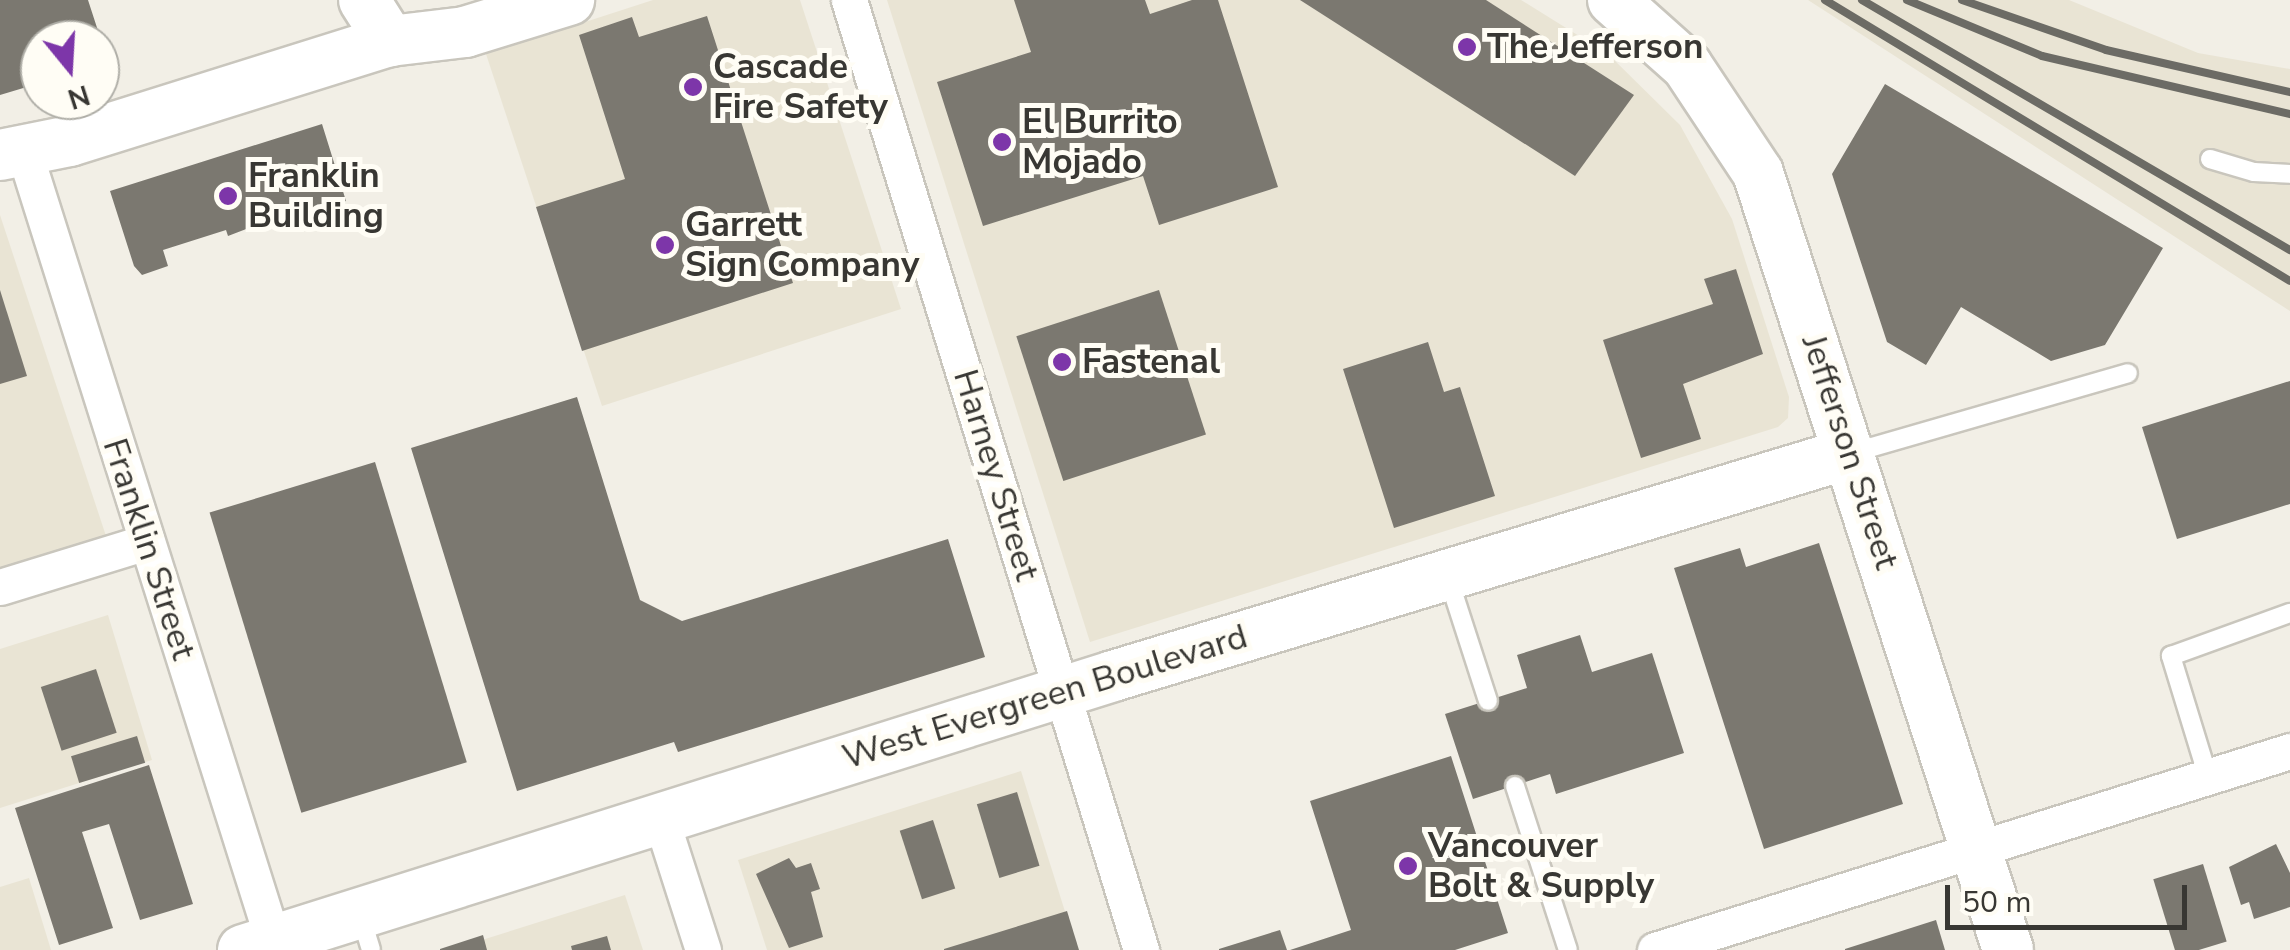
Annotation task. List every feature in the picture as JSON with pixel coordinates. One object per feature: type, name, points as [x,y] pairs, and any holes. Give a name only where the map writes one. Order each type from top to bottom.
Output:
[{"type":"street","points":[[364,0],[389,21],[465,32],[568,0]]},
{"type":"street","points":[[12,152],[70,141],[453,0]]},
{"type":"street","name":"Harney Street","points":[[848,0],[1141,950]]},
{"type":"street","name":"Jefferson Street","points":[[1613,0],[1687,66],[1747,151],[1776,218],[2008,950]]},
{"type":"street","name":"Franklin Street","points":[[12,152],[146,542],[264,947]]},
{"type":"street","name":"West Evergreen Boulevard","points":[[264,947],[365,932],[660,816],[1850,453]]},
{"type":"street","points":[[0,588],[146,542]]},
{"type":"street","points":[[1655,950],[2290,752]]},
{"type":"street","points":[[660,816],[703,950]]},
{"type":"lane","points":[[2210,159],[2254,172],[2290,174]]},
{"type":"lane","points":[[1850,453],[2128,373]]},
{"type":"lane","points":[[1447,574],[1488,700]]},
{"type":"lane","points":[[2208,777],[2171,656],[2290,613]]},
{"type":"lane","points":[[1515,786],[1568,950]]},
{"type":"shaded area","points":[[653,0],[800,0],[901,309],[602,406],[486,54]]},
{"type":"shaded area","points":[[887,0],[1521,0],[1608,54],[1680,125],[1732,219],[1789,397],[1788,418],[1778,427],[1090,642]]},
{"type":"shaded area","points":[[1808,0],[2069,0],[2198,53],[2290,69],[2290,311]]},
{"type":"shaded area","points":[[0,215],[106,536],[96,549],[0,578]]},
{"type":"shaded area","points":[[108,615],[152,760],[0,808],[0,649]]},
{"type":"shaded area","points":[[1021,771],[1077,950],[767,950],[738,860]]},
{"type":"shaded area","points":[[29,878],[51,950],[0,950],[0,887]]},
{"type":"shaded area","points":[[625,895],[643,950],[450,950]]},
{"type":"building","points":[[0,0],[88,0],[94,20],[20,20],[20,89],[0,95]]},
{"type":"building","points":[[1014,0],[1145,0],[1150,14],[1192,0],[1218,0],[1278,187],[1159,225],[1143,176],[983,226],[937,82],[1031,52]]},
{"type":"building","name":"The Jefferson","points":[[1300,0],[1486,0],[1634,95],[1575,176]]},
{"type":"building","name":"Garrett Sign Company","points":[[707,16],[793,283],[582,351],[536,207],[625,179],[579,35],[632,17],[639,37]]},
{"type":"building","points":[[1885,84],[2163,248],[2105,345],[2051,361],[1961,307],[1926,365],[1887,342],[1832,174]]},
{"type":"building","name":"Franklin Building","points":[[322,124],[346,201],[314,211],[311,204],[228,236],[226,230],[163,250],[168,266],[142,275],[134,266],[110,191]]},
{"type":"building","points":[[1736,269],[1763,354],[1683,384],[1701,439],[1641,458],[1603,340],[1713,304],[1704,279]]},
{"type":"building","points":[[0,290],[27,376],[0,384]]},
{"type":"building","points":[[1159,290],[1206,435],[1063,481],[1016,336]]},
{"type":"building","points":[[1428,342],[1444,392],[1460,387],[1495,496],[1394,528],[1343,369]]},
{"type":"building","points":[[2290,381],[2290,504],[2177,539],[2142,427]]},
{"type":"building","points":[[577,397],[640,600],[682,621],[948,539],[985,657],[678,752],[674,742],[517,791],[411,448]]},
{"type":"building","points":[[375,462],[467,762],[301,813],[210,513]]},
{"type":"building","points":[[1819,543],[1903,804],[1764,849],[1674,568],[1740,548],[1746,567]]},
{"type":"building","points":[[1580,635],[1592,672],[1652,653],[1684,753],[1556,794],[1550,774],[1473,799],[1445,714],[1527,688],[1517,655]]},
{"type":"building","points":[[96,669],[117,733],[62,751],[41,687]]},
{"type":"building","points":[[137,736],[145,763],[79,783],[71,756]]},
{"type":"building","name":"Vancouver Bolt & Supply","points":[[1451,756],[1508,933],[1455,950],[1290,950],[1351,930],[1310,801]]},
{"type":"building","points":[[149,765],[193,904],[140,920],[109,824],[82,832],[113,928],[59,945],[15,808]]},
{"type":"building","points":[[1017,792],[1040,866],[999,878],[977,804]]},
{"type":"building","points":[[933,820],[955,888],[922,899],[900,831]]},
{"type":"building","points":[[2276,844],[2290,873],[2290,907],[2254,919],[2249,902],[2241,905],[2229,867]]},
{"type":"building","points":[[789,858],[796,868],[811,863],[820,889],[811,892],[823,937],[789,948],[756,874]]},
{"type":"building","points":[[2203,864],[2227,941],[2199,950],[2175,950],[2153,879]]},
{"type":"building","points":[[1067,911],[1079,950],[944,950],[944,949]]},
{"type":"building","points":[[1936,920],[1945,950],[1845,950],[1845,949]]},
{"type":"building","points":[[1280,930],[1287,950],[1219,950],[1219,949]]},
{"type":"building","points":[[483,935],[487,950],[440,950],[440,949]]},
{"type":"building","points":[[607,936],[611,950],[572,950],[571,946]]},
{"type":"railway","points":[[1825,0],[2290,281]]},
{"type":"railway","points":[[1862,0],[2290,250]]},
{"type":"railway","points":[[1907,0],[2042,56],[2290,114]]},
{"type":"railway","points":[[1962,0],[2106,50],[2290,92]]},
{"type":"place","name":"The Jefferson","points":[[1467,47]]},
{"type":"place","name":"Cascade Fire Safety","points":[[693,87]]},
{"type":"place","name":"El Burrito Mojado","points":[[1002,142]]},
{"type":"place","name":"Franklin Building","points":[[228,196]]},
{"type":"place","name":"Garrett Sign Company","points":[[665,245]]},
{"type":"place","name":"Fastenal","points":[[1062,362]]},
{"type":"place","name":"Vancouver Bolt & Supply","points":[[1408,866]]}]
